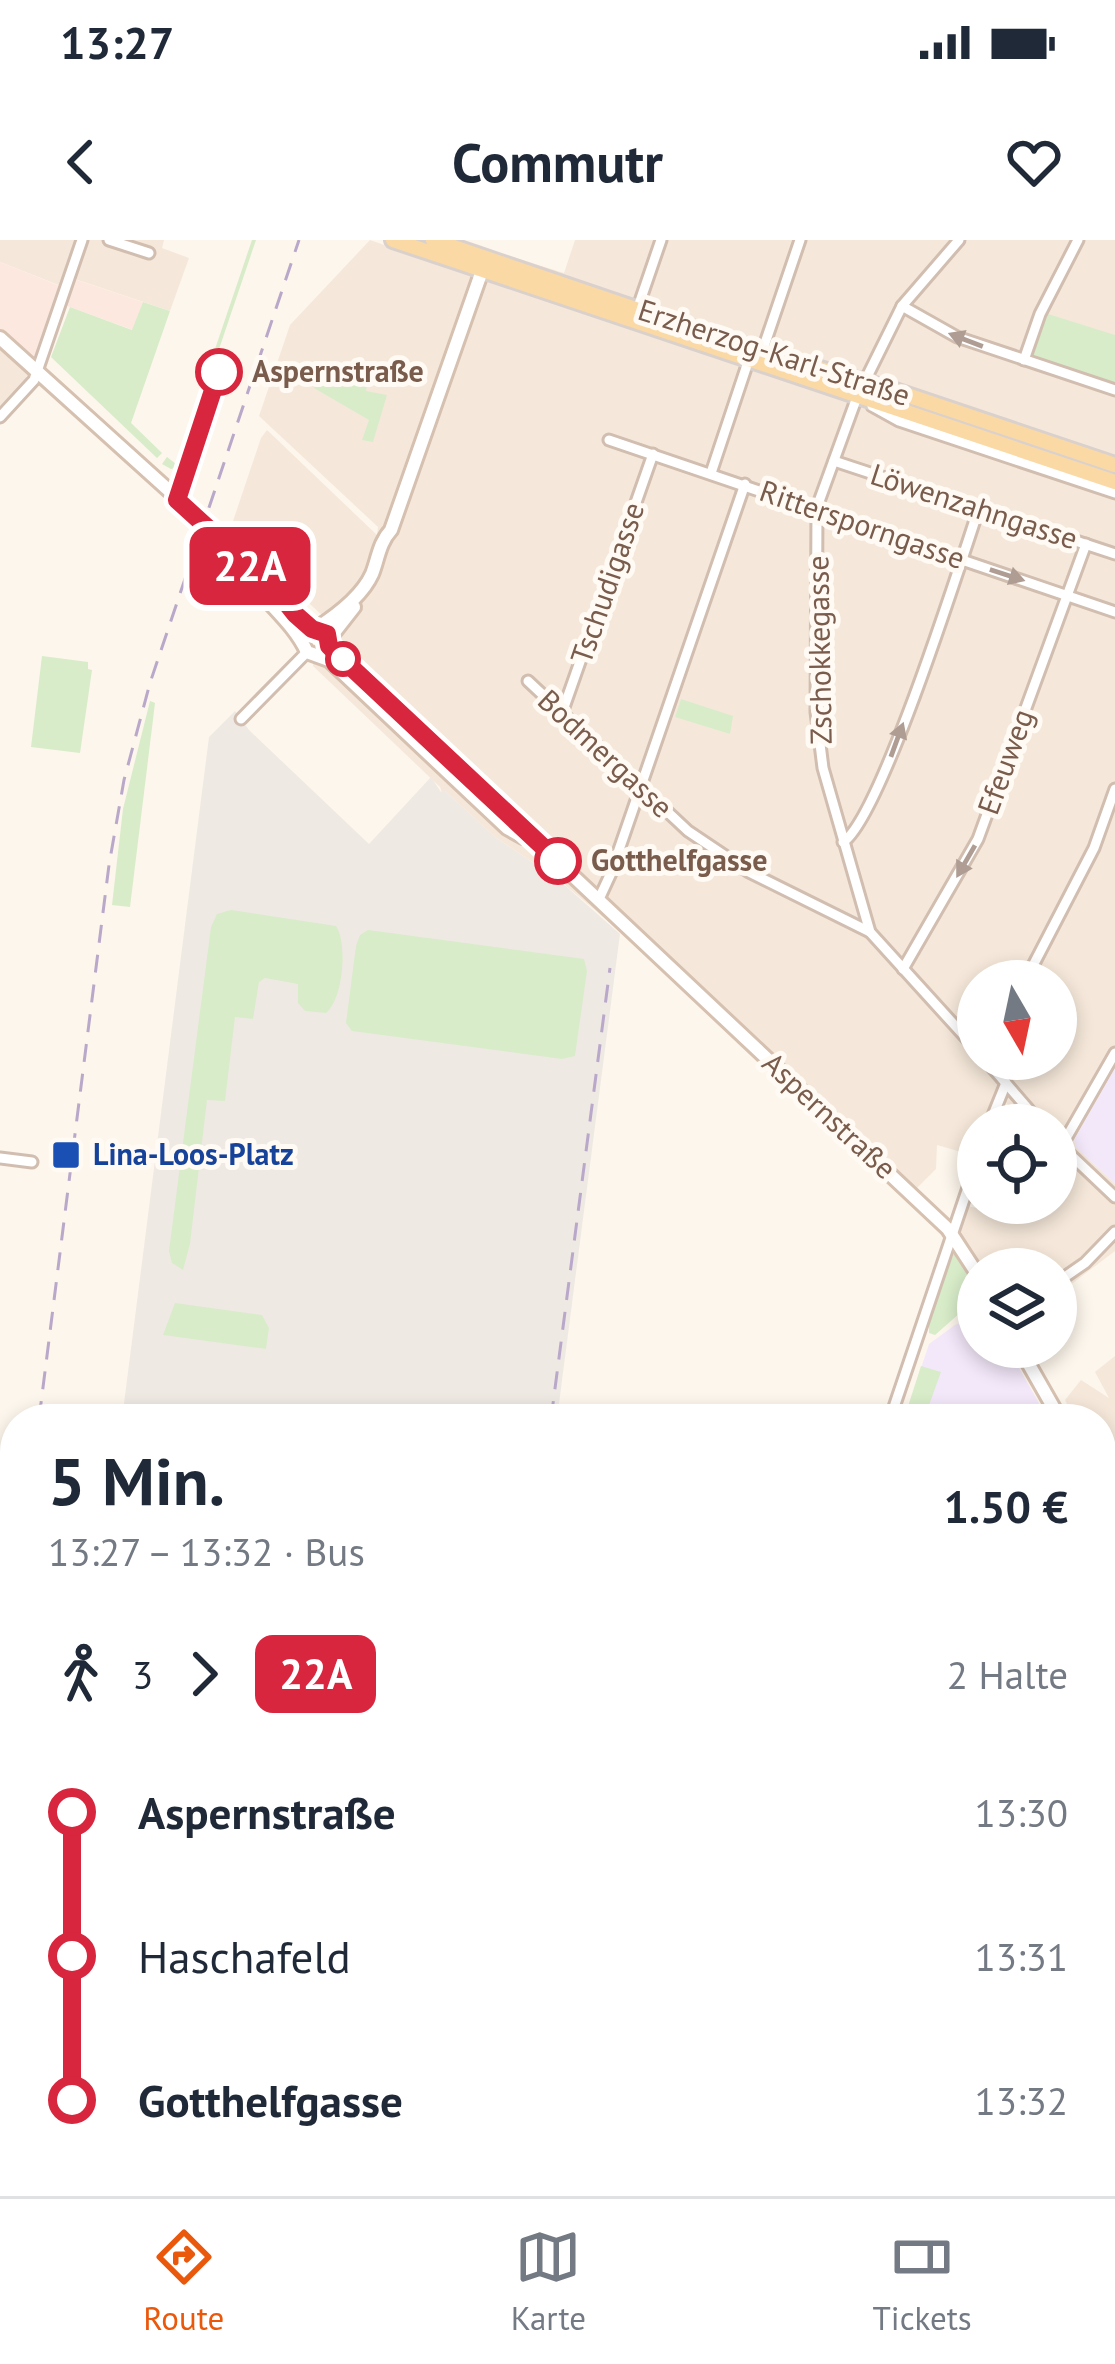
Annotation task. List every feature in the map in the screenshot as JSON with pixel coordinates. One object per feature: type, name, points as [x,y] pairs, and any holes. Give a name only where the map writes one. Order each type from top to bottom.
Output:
[{"type":"main road","name":"Erzherzog-Karl-Straße","points":[[393,240],[637,310],[1115,465]]},
{"type":"main road","name":"Erzherzog-Karl-Straße","points":[[433,240],[484,264],[748,362],[1115,482]]},
{"type":"main road","points":[[317,641],[374,585],[484,264]]},
{"type":"main road","name":"Aspernstraße","points":[[0,338],[235,553],[317,641],[599,899],[961,1248]]},
{"type":"main road","points":[[1031,1368],[1051,1404]]},
{"type":"street","points":[[0,417],[37,373],[82,240]]},
{"type":"street","points":[[110,240],[149,253]]},
{"type":"street","points":[[637,310],[661,240]]},
{"type":"street","points":[[762,352],[800,240]]},
{"type":"street","name":"Zschokkegasse","points":[[957,1028],[870,932],[824,768],[816,712],[818,508],[857,397],[902,306],[959,240]]},
{"type":"street","points":[[1024,360],[1040,314],[1078,240]]},
{"type":"street","points":[[902,306],[957,337],[1115,390]]},
{"type":"street","points":[[711,473],[748,362]]},
{"type":"street","name":"Erzherzog-Karl-Straße","points":[[857,397],[899,421],[1115,493]]},
{"type":"street","name":"Rittersporngasse","points":[[609,440],[1115,612]]},
{"type":"street","name":"Tschudigasse","points":[[562,713],[653,454]]},
{"type":"street","name":"Löwenzahngasse","points":[[834,461],[1115,554]]},
{"type":"street","points":[[599,899],[745,484]]},
{"type":"street","points":[[843,842],[856,828],[889,764],[980,508]]},
{"type":"street","name":"Efeuweg","points":[[902,969],[978,839],[1086,544]]},
{"type":"street","points":[[241,719],[317,641]]},
{"type":"street","name":"Bodmergasse","points":[[528,681],[688,831],[749,872],[870,932]]},
{"type":"street","points":[[1035,960],[1094,848],[1115,789]]},
{"type":"street","points":[[1077,1115],[1115,1053]]},
{"type":"street","points":[[1003,1080],[1024,1104]]},
{"type":"street","points":[[997,1104],[1006,1084]]},
{"type":"street","points":[[0,1158],[32,1162]]},
{"type":"street","points":[[1077,1161],[1115,1196]]},
{"type":"street","points":[[895,1404],[958,1224]]},
{"type":"street","points":[[1077,1266],[1113,1238]]},
{"type":"shaded area","points":[[0,240],[164,240],[162,248],[189,258],[170,311],[66,276],[61,286],[0,262]]},
{"type":"shaded area","points":[[370,240],[467,274],[477,246],[564,273],[575,240],[1115,240],[1115,1068],[1077,1135],[1077,1104],[957,1104],[957,1151],[937,1145],[936,1169],[913,1192],[595,910],[442,793],[313,666],[316,632],[324,617],[230,530],[267,430],[377,535],[378,527],[259,416],[290,325]]},
{"type":"shaded area","points":[[0,262],[60,286],[65,276],[143,302],[133,330],[59,303],[35,367],[0,335]]},
{"type":"shaded area","points":[[0,341],[30,368],[24,383],[0,406]]},
{"type":"shaded area","points":[[235,711],[249,730],[369,844],[431,777],[441,792],[495,837],[560,881],[620,934],[559,1404],[124,1404],[209,737]]},
{"type":"shaded area","points":[[1115,1068],[1115,1184],[1077,1148],[1077,1135]]},
{"type":"shaded area","points":[[1077,1148],[1115,1184],[1115,1251],[1077,1280],[1077,1248],[957,1251],[949,1221],[957,1210],[957,1224],[1077,1224]]},
{"type":"shaded area","points":[[957,1324],[957,1368],[1019,1368],[1039,1403],[909,1404],[929,1344]]},
{"type":"shaded area","points":[[1115,1356],[1115,1404],[1067,1404],[1065,1400],[1081,1380],[1109,1398],[1095,1372]]},
{"type":"green space","points":[[252,240],[256,240],[179,467],[171,469],[162,464],[167,457],[176,464]]},
{"type":"green space","points":[[143,302],[170,311],[131,423],[162,453],[157,458],[51,357],[70,307],[132,330]]},
{"type":"green space","points":[[1045,313],[1115,335],[1115,386],[1032,358],[1029,353]]},
{"type":"green space","points":[[326,368],[367,386],[366,391],[387,395],[373,442],[362,440],[369,420],[314,388]]},
{"type":"green space","points":[[42,656],[88,662],[92,670],[80,753],[31,747]]},
{"type":"green space","points":[[681,699],[733,716],[730,734],[675,717]]},
{"type":"green space","points":[[150,701],[155,703],[130,907],[112,905],[123,809]]},
{"type":"green space","points":[[231,910],[336,926],[342,971],[326,1013],[305,1011],[298,1003],[298,984],[265,978],[259,982],[253,1019],[235,1017],[225,1101],[207,1100],[183,1270],[172,1263],[169,1251],[211,927],[217,914]]},
{"type":"green space","points":[[368,930],[584,959],[587,971],[575,1056],[562,1059],[352,1031],[346,1023],[356,946]]},
{"type":"green space","points":[[957,1253],[957,1316],[935,1335],[929,1333],[929,1316]]},
{"type":"green space","points":[[175,1303],[262,1315],[269,1328],[266,1349],[163,1335]]},
{"type":"green space","points":[[921,1366],[941,1372],[929,1404],[909,1404]]},
{"type":"railway","points":[[41,1404],[109,865],[124,780],[150,683],[299,240]]},
{"type":"railway","points":[[553,1404],[610,968]]},
{"type":"bus line","name":"22A","points":[[219,372],[177,500],[276,590],[295,614],[312,629],[322,629],[336,653],[558,861]]},
{"type":"place","name":"Aspernstraße","points":[[219,372]]},
{"type":"place","name":"Gotthelfgasse","points":[[558,861]]},
{"type":"place","name":"Lina-Loos-Platz","points":[[66,1155]]}]
